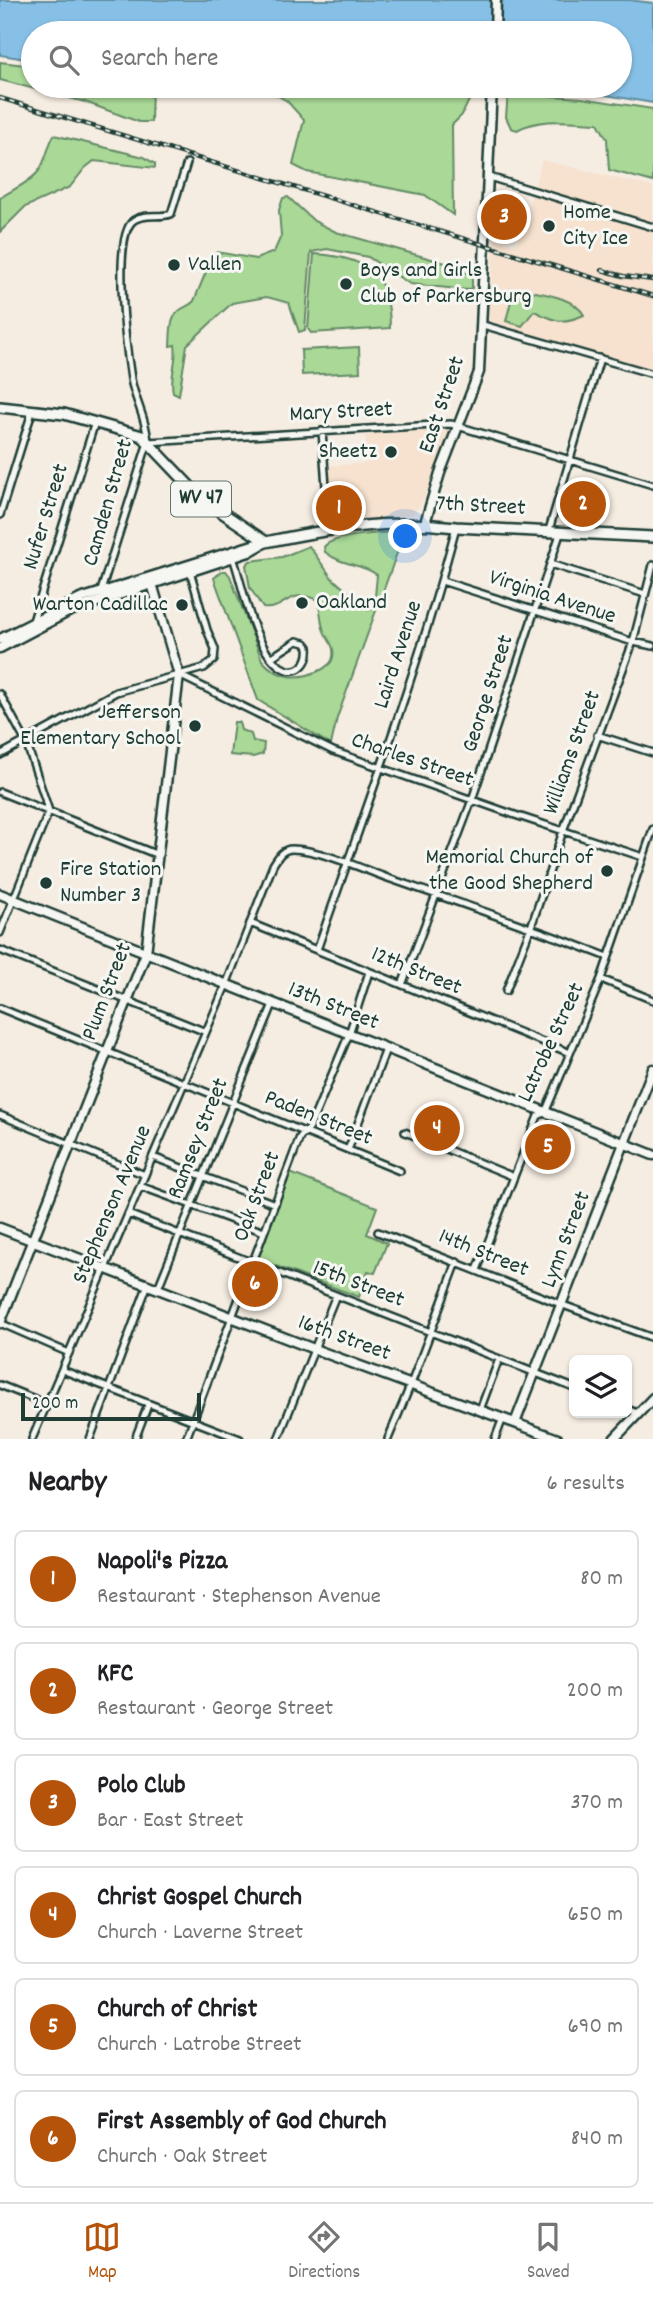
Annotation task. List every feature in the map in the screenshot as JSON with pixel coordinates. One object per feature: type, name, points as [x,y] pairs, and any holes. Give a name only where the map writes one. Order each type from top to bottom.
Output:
[{"type":"main road","name":"WV 47","points":[[0,407],[64,414],[142,436],[202,499],[266,542]]},
{"type":"main road","name":"7th Street","points":[[266,542],[329,528],[425,523],[653,537]]},
{"type":"street","points":[[495,21],[496,0]]},
{"type":"street","name":"East Street","points":[[425,523],[440,474],[479,372],[491,98]]},
{"type":"street","name":"Camden Street","points":[[100,596],[148,442],[148,428],[132,382],[120,267],[128,226],[132,220],[138,218],[171,214],[187,163]]},
{"type":"street","points":[[489,177],[653,227]]},
{"type":"street","points":[[482,325],[653,374]]},
{"type":"street","points":[[548,530],[600,358]]},
{"type":"street","points":[[0,515],[32,412]]},
{"type":"street","name":"Nufer Street","points":[[33,621],[95,422]]},
{"type":"street","name":"Mary Street","points":[[148,442],[451,424],[653,485]]},
{"type":"street","points":[[322,431],[329,528]]},
{"type":"street","name":"Laird Avenue","points":[[317,950],[381,768],[442,581],[456,527]]},
{"type":"street","name":"George Street","points":[[402,985],[472,800],[561,531]]},
{"type":"street","name":"7th Street","points":[[0,639],[67,604],[100,596],[266,542]]},
{"type":"street","name":"7th Street","points":[[151,580],[249,552],[266,542]]},
{"type":"street","points":[[233,557],[255,627],[266,651],[281,667],[293,671],[305,664],[308,647],[297,641],[272,657]]},
{"type":"street","points":[[550,564],[645,594]]},
{"type":"street","name":"Williams Street","points":[[506,991],[632,642],[653,565]]},
{"type":"street","points":[[0,755],[116,692],[204,668],[214,660],[215,649],[190,570]]},
{"type":"street","name":"Plum Street","points":[[0,1323],[146,953],[179,675],[151,580]]},
{"type":"street","name":"Virginia Avenue","points":[[442,581],[632,642],[653,646]]},
{"type":"street","name":"7th Street","points":[[0,648],[100,596]]},
{"type":"street","name":"Charles Street","points":[[179,675],[333,751],[562,831],[653,855]]},
{"type":"street","points":[[0,694],[26,742],[49,811],[0,933]]},
{"type":"street","points":[[597,735],[653,753]]},
{"type":"street","points":[[0,792],[158,855]]},
{"type":"street","name":"Latrobe Street","points":[[477,1270],[538,1116],[545,1113],[601,979],[653,829]]},
{"type":"street","name":"Stephenson Avenue","points":[[32,1439],[226,985],[272,865],[281,853],[290,849],[347,863]]},
{"type":"street","points":[[347,863],[531,927],[608,957]]},
{"type":"street","name":"13th Street","points":[[0,894],[653,1155]]},
{"type":"street","name":"12th Street","points":[[250,923],[570,1053]]},
{"type":"street","points":[[0,950],[206,1032]]},
{"type":"street","name":"Oak Street","points":[[186,1439],[251,1262],[300,1137],[309,1129],[349,1034],[369,972]]},
{"type":"street","points":[[601,979],[653,1000]]},
{"type":"street","name":"Ramsey Street","points":[[158,1288],[273,1004]]},
{"type":"street","points":[[0,1008],[184,1083]]},
{"type":"street","points":[[348,1150],[386,1049]]},
{"type":"street","name":"Lynn Street","points":[[515,1423],[624,1143],[648,1094],[653,1069]]},
{"type":"street","name":"Paden Street","points":[[184,1083],[400,1171]]},
{"type":"street","points":[[0,1115],[145,1175]]},
{"type":"street","points":[[405,1132],[514,1177]]},
{"type":"street","points":[[153,1157],[275,1204]]},
{"type":"street","points":[[140,1186],[264,1232]]},
{"type":"street","name":"15th Street","points":[[128,1214],[569,1386]]},
{"type":"street","name":"16th Street","points":[[0,1228],[314,1349],[558,1439]]},
{"type":"street","name":"14th Street","points":[[378,1232],[653,1338]]},
{"type":"street","points":[[388,1439],[457,1262]]},
{"type":"street","points":[[90,1439],[148,1284]]},
{"type":"street","points":[[278,1439],[335,1295]]},
{"type":"street","points":[[0,1323],[69,1353]]},
{"type":"street","points":[[480,1410],[499,1359]]},
{"type":"street","points":[[62,1370],[240,1439]]},
{"type":"street","points":[[0,1385],[47,1404]]},
{"type":"street","points":[[614,1439],[653,1398]]},
{"type":"street","points":[[135,1439],[148,1405]]},
{"type":"street","points":[[632,1411],[637,1413]]},
{"type":"street","points":[[495,1439],[503,1418]]},
{"type":"shaded area","points":[[542,160],[653,187],[653,374],[483,325],[492,275],[494,239],[516,245],[523,228],[511,226],[513,216],[525,218]]},
{"type":"shaded area","points":[[451,431],[423,501],[413,514],[333,521],[329,466],[367,463],[365,435]]},
{"type":"green space","points":[[0,62],[21,65],[21,85],[0,80]]},
{"type":"green space","points":[[70,98],[152,98],[151,122],[139,122]]},
{"type":"green space","points":[[282,98],[470,98],[462,115],[452,125],[453,215],[425,195],[307,172],[293,165],[304,120]]},
{"type":"green space","points":[[508,98],[582,98],[653,109],[653,182],[609,170],[607,139],[598,123],[546,122],[517,130],[511,128],[506,117]]},
{"type":"green space","points":[[54,135],[144,157],[155,164],[155,168],[94,161],[70,187],[25,207],[0,232],[0,198],[38,172]]},
{"type":"green space","points":[[288,197],[314,221],[336,232],[456,266],[472,277],[472,288],[467,290],[410,284],[368,257],[327,249],[311,252],[305,330],[299,332],[289,303],[267,297],[232,303],[187,345],[179,395],[173,392],[176,351],[175,345],[170,346],[171,327],[176,314],[194,301],[217,252],[256,259],[274,252],[281,236],[279,210],[283,198]]},
{"type":"green space","name":"Boys and Girls Club of Parkersburg","points":[[314,254],[348,259],[372,272],[386,294],[390,328],[311,333],[308,329]]},
{"type":"green space","points":[[525,290],[566,300],[584,315],[558,320],[534,311],[522,326],[506,321],[513,293]]},
{"type":"green space","points":[[359,347],[360,372],[302,375],[301,350]]},
{"type":"green space","points":[[405,531],[337,718],[331,745],[258,700],[214,578],[222,571],[226,571],[230,576],[262,660],[283,675],[307,675],[323,669],[333,657],[332,646],[324,631],[316,599],[299,596],[270,608],[263,608],[250,588],[246,565],[250,561],[282,557],[309,546],[332,578],[369,610],[374,607],[377,575],[332,557],[325,552],[324,547],[338,539]]},
{"type":"green space","points":[[234,722],[239,722],[241,730],[251,734],[253,741],[264,743],[263,754],[253,757],[230,755]]},
{"type":"green space","points":[[290,1173],[377,1207],[367,1234],[387,1243],[375,1273],[368,1271],[359,1297],[257,1259]]},
{"type":"water","points":[[0,0],[629,0],[653,3],[653,103],[623,98],[632,98],[632,21],[21,21],[21,58],[0,55]]},
{"type":"railway","points":[[0,98],[653,296]]},
{"type":"railway","points":[[602,270],[653,280]]},
{"type":"place","name":"Polo Club","points":[[504,217]]},
{"type":"place","name":"Home City Ice","points":[[549,226]]},
{"type":"place","name":"Vallen","points":[[174,265]]},
{"type":"place","name":"Boys and Girls Club of Parkersburg","points":[[346,284]]},
{"type":"place","name":"Sheetz","points":[[391,452]]},
{"type":"place","name":"KFC","points":[[583,504]]},
{"type":"place","name":"Napoli's Pizza","points":[[339,508]]},
{"type":"place","name":"Oakland","points":[[302,603]]},
{"type":"place","name":"Warton Cadillac","points":[[182,605]]},
{"type":"place","name":"Jefferson Elementary School","points":[[195,726]]},
{"type":"place","name":"Memorial Church of the Good Shepherd","points":[[607,871]]},
{"type":"place","name":"Fire Station Number 3","points":[[46,883]]},
{"type":"place","name":"Christ Gospel Church","points":[[437,1128]]},
{"type":"place","name":"Church of Christ","points":[[548,1147]]},
{"type":"place","name":"First Assembly of God Church","points":[[255,1284]]}]
